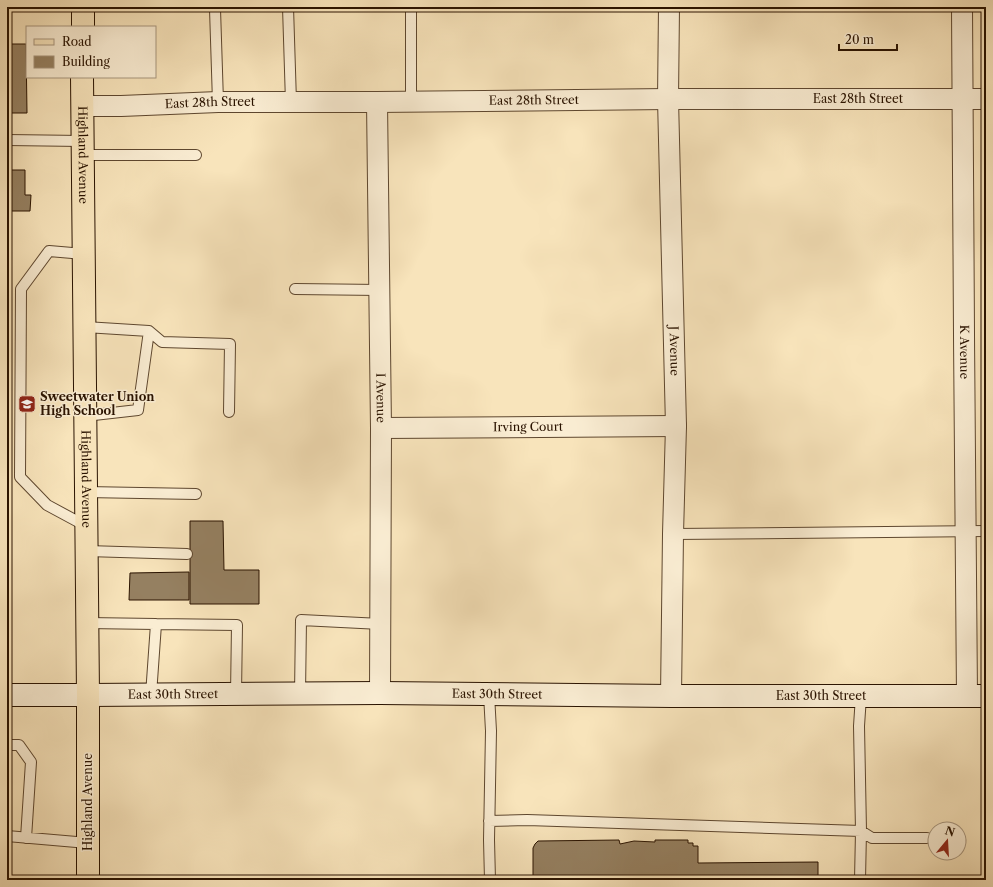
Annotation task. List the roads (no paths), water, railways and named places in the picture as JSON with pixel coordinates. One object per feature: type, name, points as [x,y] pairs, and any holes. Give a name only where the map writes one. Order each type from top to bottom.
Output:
[{"type":"main road","points":[[83,7],[83,26]]},
{"type":"main road","name":"Highland Avenue","points":[[82,78],[88,624],[88,880]]},
{"type":"main road","name":"East 30th Street","points":[[7,695],[380,693],[671,696],[977,696]]},
{"type":"street","name":"J Avenue","points":[[669,7],[668,99],[676,426],[671,696]]},
{"type":"street","name":"K Avenue","points":[[962,7],[962,99],[976,531],[977,696]]},
{"type":"street","name":"East 28th Street","points":[[82,106],[218,102],[986,98]]},
{"type":"street","name":"I Avenue","points":[[377,102],[381,428],[380,693]]},
{"type":"street","name":"Irving Court","points":[[381,428],[676,426]]},
{"type":"lane","points":[[288,7],[291,102]]},
{"type":"lane","points":[[411,7],[411,101]]},
{"type":"lane","points":[[215,9],[218,102]]},
{"type":"lane","points":[[7,140],[83,148],[196,155]]},
{"type":"lane","points":[[84,254],[49,251],[21,289],[20,477],[47,505],[86,526]]},
{"type":"lane","points":[[295,289],[380,290]]},
{"type":"lane","points":[[85,327],[149,331],[162,342],[230,344],[229,412]]},
{"type":"lane","points":[[85,416],[138,410],[149,331]]},
{"type":"lane","points":[[86,492],[196,494]]},
{"type":"lane","points":[[673,534],[976,531]]},
{"type":"lane","points":[[87,550],[187,554]]},
{"type":"lane","points":[[300,694],[301,620],[381,624]]},
{"type":"lane","points":[[88,624],[237,625],[236,694]]},
{"type":"lane","points":[[151,695],[156,624]]},
{"type":"lane","points":[[488,694],[491,731],[490,880]]},
{"type":"lane","points":[[860,880],[861,830],[859,726],[861,696]]},
{"type":"lane","points":[[7,745],[19,745],[31,762],[26,838]]},
{"type":"lane","points":[[490,821],[527,820],[861,830],[872,838],[927,838]]},
{"type":"lane","points":[[7,836],[88,843]]},
{"type":"place","name":"Sweetwater Union High School","points":[[27,404]]}]
